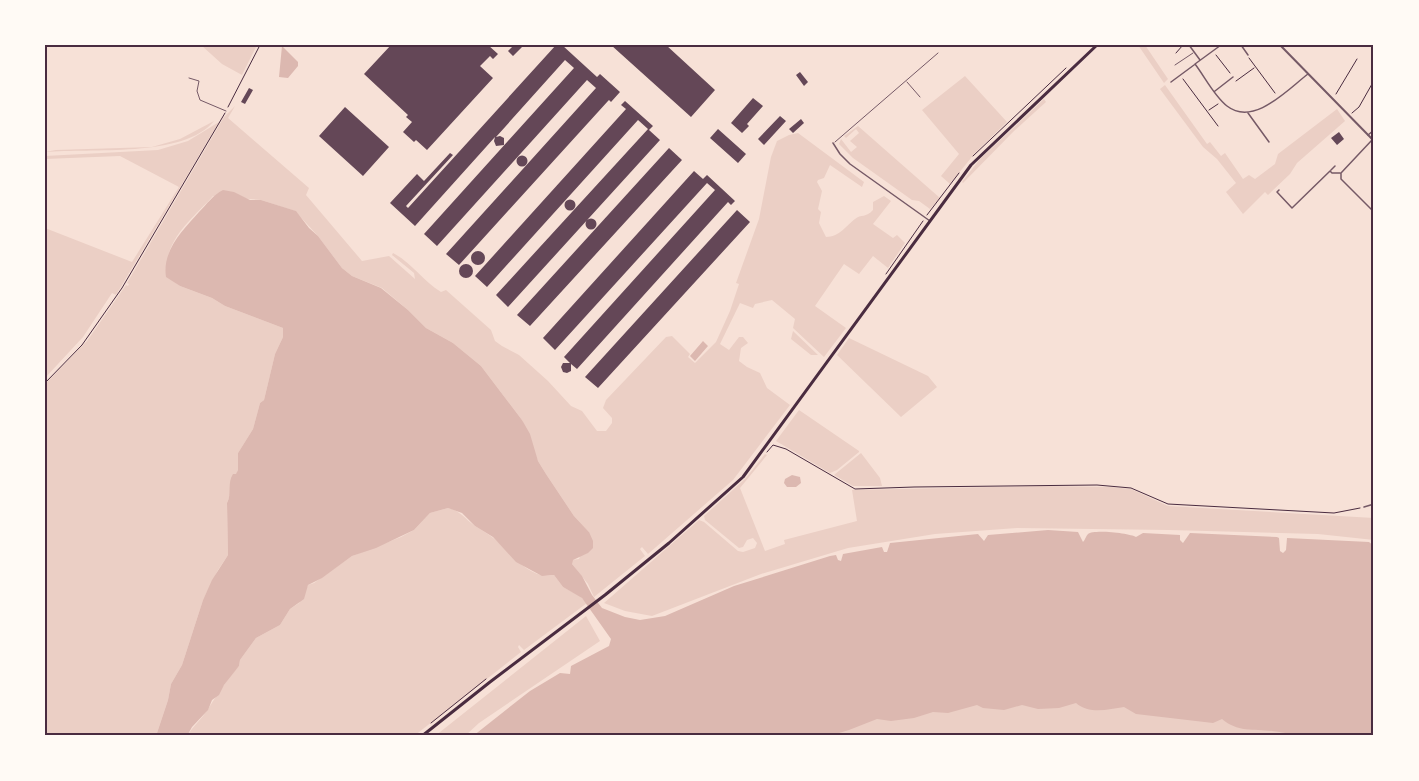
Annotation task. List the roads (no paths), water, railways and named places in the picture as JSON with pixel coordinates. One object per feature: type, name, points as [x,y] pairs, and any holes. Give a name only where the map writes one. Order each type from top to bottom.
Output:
[{"type":"main road","points":[[422,736],[605,595],[737,483],[771,443],[977,158],[1097,45]]},
{"type":"street","points":[[1189,45],[1201,60]]},
{"type":"street","points":[[1171,82],[1221,45]]},
{"type":"street","points":[[1241,45],[1248,55]]},
{"type":"street","points":[[1280,45],[1373,140],[1341,172],[1332,173],[1330,171]]},
{"type":"street","points":[[1195,64],[1222,101],[1231,109],[1247,112],[1262,108],[1308,74]]},
{"type":"street","points":[[1374,75],[1374,82]]},
{"type":"street","points":[[1215,91],[1233,77]]},
{"type":"street","points":[[1247,112],[1269,142]]},
{"type":"street","points":[[1368,135],[1374,130]]},
{"type":"street","points":[[833,143],[850,164],[930,221]]},
{"type":"street","points":[[1279,189],[1277,192],[1292,208],[1335,166]]},
{"type":"street","points":[[1341,172],[1341,179],[1374,212]]},
{"type":"street","points":[[1364,507],[1374,504]]},
{"type":"lane","points":[[1175,65],[1194,52]]},
{"type":"lane","points":[[833,143],[938,53]]},
{"type":"lane","points":[[189,78],[199,81],[197,91],[200,100],[226,111]]},
{"type":"lane","points":[[906,80],[920,97]]}]
